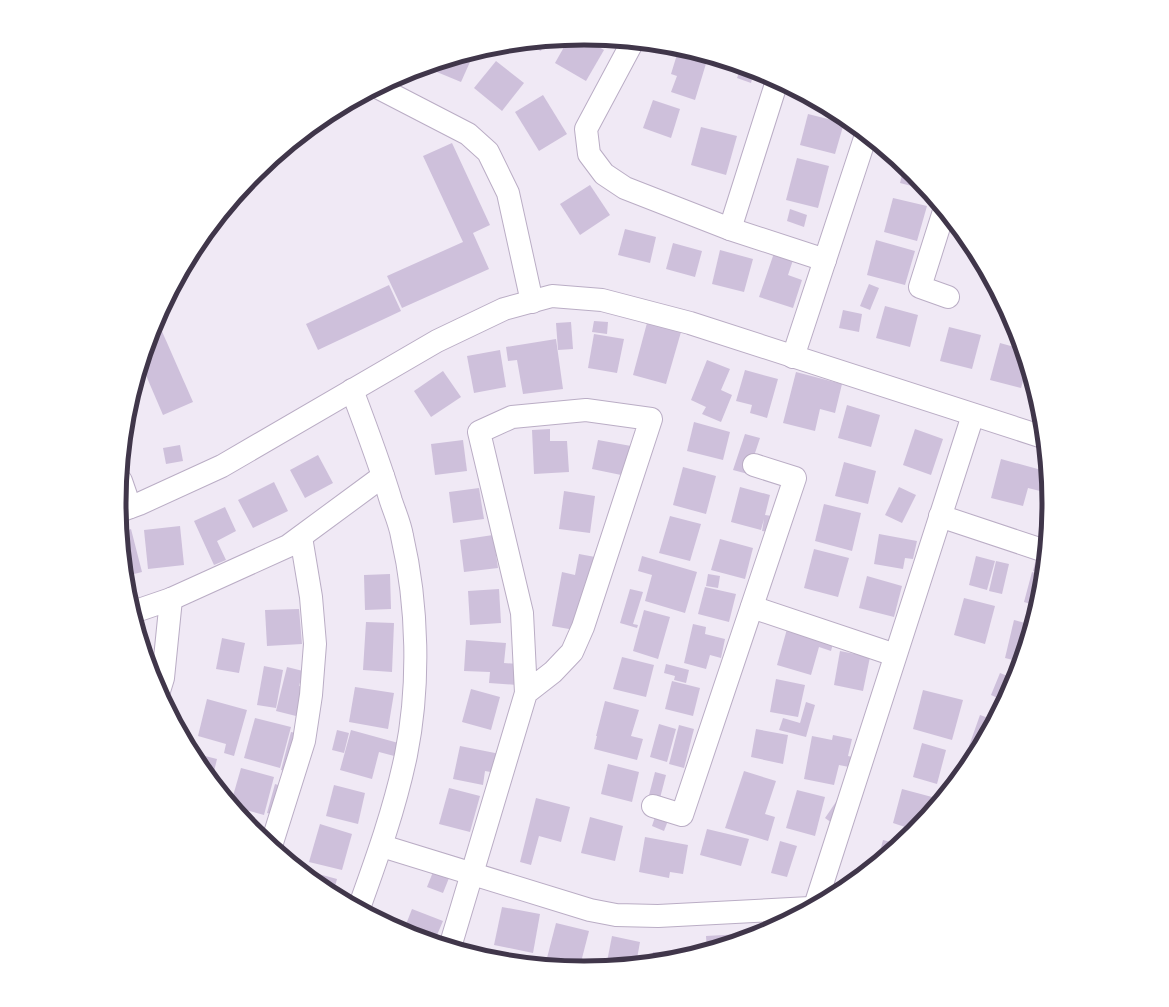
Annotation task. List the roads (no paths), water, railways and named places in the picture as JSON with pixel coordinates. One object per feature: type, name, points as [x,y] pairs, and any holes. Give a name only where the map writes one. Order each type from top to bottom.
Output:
[{"type":"street","points":[[630,48],[586,129],[589,154],[604,174],[625,188],[730,229],[825,260]]},
{"type":"street","points":[[730,229],[775,87]]},
{"type":"street","points":[[384,91],[468,134],[488,152],[508,193],[532,302]]},
{"type":"street","points":[[793,357],[864,140]]},
{"type":"street","points":[[942,217],[920,287],[948,297]]},
{"type":"street","points":[[126,508],[222,466],[437,342],[504,310],[552,296],[602,300],[690,323],[1037,435]]},
{"type":"street","points":[[352,390],[384,476],[402,536],[410,584],[415,637],[415,691],[406,755],[382,846],[361,904]]},
{"type":"street","points":[[452,942],[526,693],[522,613],[479,432],[512,417],[586,410],[651,419],[583,627],[572,652],[553,672],[526,693]]},
{"type":"street","points":[[816,900],[973,414]]},
{"type":"street","points":[[653,806],[682,815],[795,478],[754,465]]},
{"type":"street","points":[[139,610],[171,599],[288,546],[384,476]]},
{"type":"street","points":[[940,516],[1040,549]]},
{"type":"street","points":[[273,840],[304,741],[311,694],[315,644],[301,537]]},
{"type":"street","points":[[162,681],[171,599]]},
{"type":"street","points":[[752,607],[895,654]]},
{"type":"street","points":[[382,846],[590,910],[616,915],[658,916],[799,909]]}]
